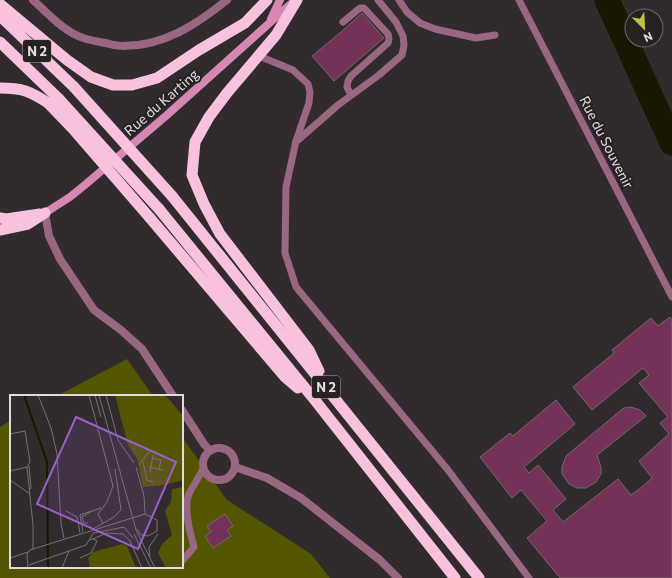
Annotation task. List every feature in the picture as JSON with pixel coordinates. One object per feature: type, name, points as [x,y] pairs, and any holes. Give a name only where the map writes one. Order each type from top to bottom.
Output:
[{"type":"highway","points":[[0,4],[66,60],[91,77],[113,85],[132,86],[157,78],[199,50],[245,23],[267,0]]},
{"type":"highway","points":[[296,0],[276,35],[227,93],[209,117],[195,142],[192,175],[204,204],[220,234],[310,350],[327,388]]},
{"type":"highway","name":"N 2","points":[[0,16],[74,87],[172,196],[479,578]]},
{"type":"highway","name":"N 2","points":[[0,42],[59,99],[159,209],[314,399],[455,578]]},
{"type":"highway","points":[[0,88],[16,88],[33,92],[48,103],[74,129],[285,377],[314,399]]},
{"type":"highway","points":[[0,218],[31,216],[45,213]]},
{"type":"highway","points":[[0,230],[28,224],[45,213]]},
{"type":"main road","name":"Rue du Karting","points":[[268,24],[280,0]]},
{"type":"main road","name":"Rue du Karting","points":[[45,213],[70,197],[161,120],[296,0]]},
{"type":"street","points":[[33,0],[62,27],[78,37],[91,41],[122,46],[156,43],[184,31],[227,0]]},
{"type":"street","points":[[45,213],[49,236],[60,259],[94,310],[121,330],[142,349],[172,395]]},
{"type":"street","points":[[183,412],[210,451]]},
{"type":"street","points":[[215,448],[226,449],[233,456],[235,466],[230,476],[220,481],[210,478],[203,469],[204,459],[210,451],[215,448]]},
{"type":"street","points":[[235,466],[267,478],[301,498],[380,560],[398,578]]},
{"type":"lane","points":[[296,141],[402,55],[404,45],[403,36],[396,22],[378,0]]},
{"type":"lane","points":[[399,0],[407,12],[420,23],[434,29],[476,38],[495,35]]},
{"type":"lane","name":"Rue du Souvenir","points":[[519,0],[672,297]]},
{"type":"lane","points":[[343,22],[360,8],[364,8],[388,34],[389,39],[388,43],[351,76],[347,87],[352,95]]},
{"type":"lane","points":[[259,56],[293,70],[308,84],[310,92],[309,103],[296,141],[286,187],[284,253],[296,287],[448,470],[530,578]]},
{"type":"lane","points":[[183,560],[194,547],[188,523],[185,494],[203,469]]},
{"type":"shaded area","points":[[127,359],[152,395],[59,395]]},
{"type":"shaded area","points":[[10,421],[10,568],[183,568],[183,438],[227,500],[311,554],[330,578],[0,578],[0,427]]},
{"type":"building","points":[[362,13],[384,38],[334,81],[312,56]]},
{"type":"building","points":[[670,317],[672,320],[672,578],[560,578],[527,538],[547,521],[521,490],[512,498],[480,457],[510,433],[513,436],[556,400],[575,424],[524,467],[529,473],[538,465],[566,499],[553,510],[563,522],[618,479],[631,495],[642,487],[652,478],[639,461],[669,434],[660,423],[668,417],[639,383],[649,375],[643,368],[592,410],[573,387],[614,353],[612,350],[651,318],[658,326]]},
{"type":"building","points":[[631,407],[640,410],[646,416],[597,455],[601,467],[601,474],[596,482],[586,488],[577,488],[569,484],[562,474],[562,467],[566,456],[620,411],[624,408]]},
{"type":"building","points":[[225,514],[233,526],[227,530],[231,536],[213,548],[205,536],[211,532],[207,526]]},
{"type":"waterway","points":[[607,0],[672,143]]}]
